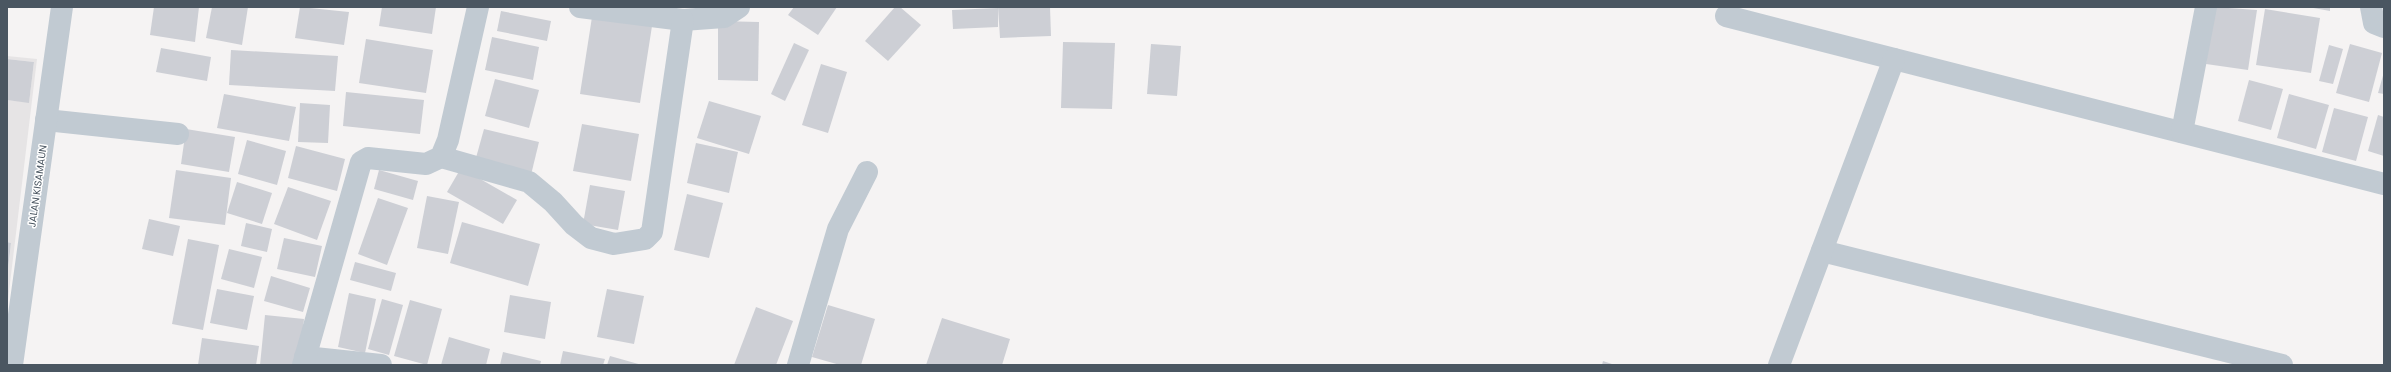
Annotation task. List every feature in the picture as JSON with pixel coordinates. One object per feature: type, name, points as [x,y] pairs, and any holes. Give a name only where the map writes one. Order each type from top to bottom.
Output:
[{"type":"street","name":"JALAN KISAMAUN","points":[[12,365],[62,7]]},
{"type":"street","points":[[441,157],[448,140],[478,7]]},
{"type":"street","points":[[580,7],[683,20],[724,17],[739,7]]},
{"type":"street","points":[[2182,132],[2206,7]]},
{"type":"street","points":[[2371,7],[2374,23],[2384,27]]},
{"type":"street","points":[[1726,16],[2384,184]]},
{"type":"street","points":[[381,365],[304,361],[361,162],[368,158],[426,164],[441,157],[529,182],[553,202],[574,225],[591,238],[614,244],[645,239],[652,232],[683,20]]},
{"type":"street","points":[[1779,365],[1894,59]]},
{"type":"street","points":[[46,120],[178,134]]},
{"type":"street","points":[[798,365],[838,229],[867,172]]},
{"type":"street","points":[[1822,251],[2282,365]]},
{"type":"shaded area","points":[[7,56],[37,59],[7,308],[7,278],[11,243],[7,242],[7,100],[29,102],[34,62],[7,59]]},
{"type":"building","points":[[154,7],[199,7],[195,42],[150,35]]},
{"type":"building","points":[[212,7],[248,7],[242,45],[206,38]]},
{"type":"building","points":[[300,7],[349,12],[344,45],[295,38]]},
{"type":"building","points":[[382,7],[436,7],[432,34],[379,26]]},
{"type":"building","points":[[794,7],[837,7],[818,35],[788,15]]},
{"type":"building","points":[[895,7],[900,7],[921,25],[888,61],[865,41]]},
{"type":"building","points":[[998,7],[1050,7],[1051,36],[1000,38]]},
{"type":"building","points":[[2214,7],[2257,10],[2248,70],[2206,64]]},
{"type":"building","points":[[2308,7],[2330,7],[2330,11]]},
{"type":"building","points":[[998,8],[998,27],[953,29],[952,10]]},
{"type":"building","points":[[2265,9],[2320,18],[2311,73],[2256,65]]},
{"type":"building","points":[[501,11],[551,21],[547,41],[497,31]]},
{"type":"building","points":[[592,17],[652,26],[640,103],[580,94]]},
{"type":"building","points":[[718,21],[759,22],[758,81],[718,80]]},
{"type":"building","points":[[492,37],[539,47],[533,80],[485,70]]},
{"type":"building","points":[[366,39],[433,50],[426,93],[359,83]]},
{"type":"building","points":[[1063,42],[1115,43],[1112,109],[1061,108]]},
{"type":"building","points":[[794,43],[809,50],[785,101],[771,94]]},
{"type":"building","points":[[1151,44],[1181,46],[1177,96],[1147,94]]},
{"type":"building","points":[[2350,44],[2382,53],[2369,102],[2336,93]]},
{"type":"building","points":[[2329,45],[2343,49],[2333,84],[2319,81]]},
{"type":"building","points":[[161,48],[211,57],[207,81],[156,72]]},
{"type":"building","points":[[231,50],[338,56],[335,91],[229,85]]},
{"type":"building","points":[[7,59],[34,62],[29,103],[7,100]]},
{"type":"building","points":[[821,64],[847,72],[828,133],[802,125]]},
{"type":"building","points":[[2384,72],[2384,94],[2378,93]]},
{"type":"building","points":[[495,79],[539,90],[529,128],[485,116]]},
{"type":"building","points":[[2249,80],[2283,89],[2271,130],[2238,121]]},
{"type":"building","points":[[346,92],[424,100],[420,134],[343,126]]},
{"type":"building","points":[[224,94],[296,107],[289,141],[217,128]]},
{"type":"building","points":[[2289,94],[2329,105],[2316,149],[2277,138]]},
{"type":"building","points":[[709,101],[761,116],[749,154],[697,138]]},
{"type":"building","points":[[300,103],[330,105],[328,143],[298,142]]},
{"type":"building","points":[[2334,108],[2368,117],[2356,161],[2322,152]]},
{"type":"building","points":[[2378,115],[2384,117],[2384,156],[2368,151]]},
{"type":"building","points":[[582,124],[639,134],[631,181],[573,171]]},
{"type":"building","points":[[186,129],[235,137],[229,172],[181,164]]},
{"type":"building","points":[[484,129],[539,142],[530,179],[474,165]]},
{"type":"building","points":[[247,140],[286,151],[277,185],[238,174]]},
{"type":"building","points":[[696,143],[738,152],[729,193],[687,183]]},
{"type":"building","points":[[296,146],[345,159],[337,191],[288,178]]},
{"type":"building","points":[[461,168],[517,200],[503,224],[447,192]]},
{"type":"building","points":[[176,170],[231,178],[225,225],[169,218]]},
{"type":"building","points":[[379,170],[418,181],[413,200],[374,189]]},
{"type":"building","points":[[237,182],[272,193],[262,224],[227,213]]},
{"type":"building","points":[[590,185],[625,191],[618,230],[583,224]]},
{"type":"building","points":[[288,187],[331,201],[317,240],[274,224]]},
{"type":"building","points":[[687,194],[723,203],[709,258],[674,250]]},
{"type":"building","points":[[427,196],[459,202],[448,254],[417,248]]},
{"type":"building","points":[[378,198],[408,208],[387,265],[358,254]]},
{"type":"building","points":[[149,219],[180,226],[173,256],[142,249]]},
{"type":"building","points":[[462,222],[540,244],[528,286],[450,263]]},
{"type":"building","points":[[246,223],[272,229],[267,252],[241,246]]},
{"type":"building","points":[[284,238],[322,246],[315,277],[277,269]]},
{"type":"building","points":[[188,239],[219,245],[203,330],[172,324]]},
{"type":"building","points":[[7,242],[11,243],[8,269],[7,269]]},
{"type":"building","points":[[229,249],[262,257],[254,288],[221,279]]},
{"type":"building","points":[[355,262],[396,273],[391,291],[350,280]]},
{"type":"building","points":[[271,276],[310,288],[303,312],[264,301]]},
{"type":"building","points":[[217,289],[254,296],[247,330],[210,323]]},
{"type":"building","points":[[607,289],[644,296],[634,344],[597,337]]},
{"type":"building","points":[[349,293],[376,299],[365,353],[338,347]]},
{"type":"building","points":[[510,295],[551,302],[545,339],[504,332]]},
{"type":"building","points":[[382,299],[403,305],[389,355],[368,349]]},
{"type":"building","points":[[410,300],[442,309],[427,365],[394,356]]},
{"type":"building","points":[[828,305],[875,319],[861,365],[840,365],[812,357]]},
{"type":"building","points":[[756,307],[793,321],[776,365],[734,365]]},
{"type":"building","points":[[265,315],[304,319],[299,365],[260,365]]},
{"type":"building","points":[[942,318],[1010,339],[1002,365],[926,365]]},
{"type":"building","points":[[449,337],[490,349],[486,365],[441,365]]},
{"type":"building","points":[[202,338],[259,346],[256,365],[198,365]]},
{"type":"building","points":[[563,351],[605,359],[603,365],[560,365]]},
{"type":"building","points":[[503,352],[541,361],[540,365],[500,365]]},
{"type":"building","points":[[610,356],[642,365],[607,365]]},
{"type":"building","points":[[1603,361],[1615,365],[1602,365]]}]
